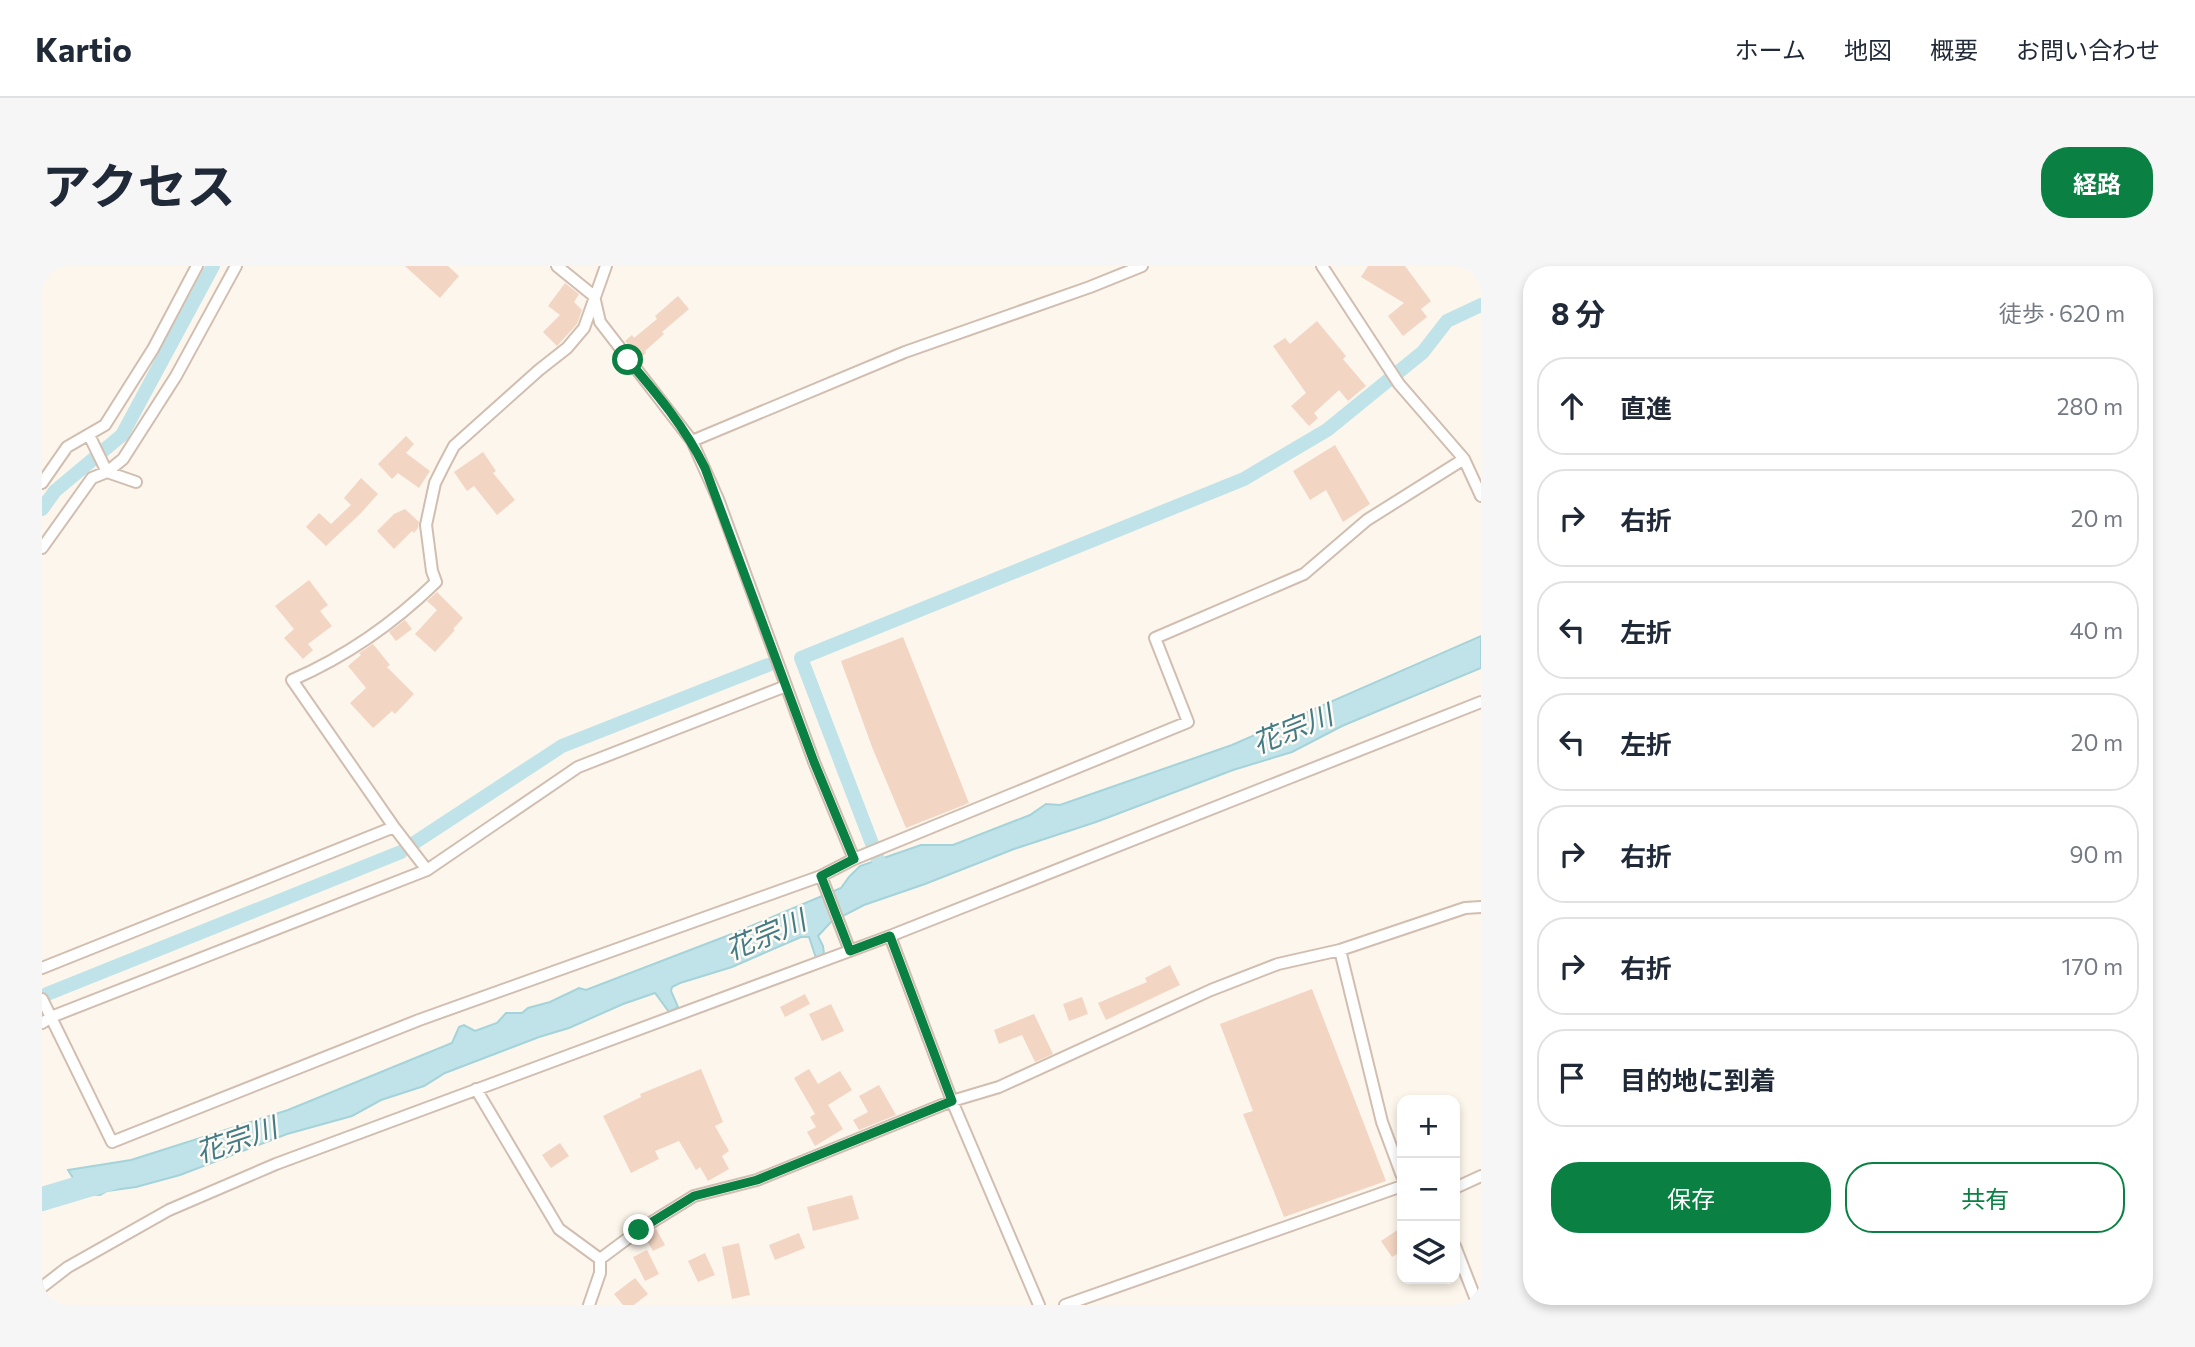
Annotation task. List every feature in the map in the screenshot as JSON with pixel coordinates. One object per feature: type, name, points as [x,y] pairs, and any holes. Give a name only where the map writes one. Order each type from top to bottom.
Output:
[{"type":"street","points":[[42,483],[67,447],[105,425],[152,349],[197,266]]},
{"type":"street","points":[[42,548],[92,478],[107,472],[123,459],[176,376],[236,266]]},
{"type":"street","points":[[557,266],[594,296],[600,322],[692,441],[718,499],[814,762],[854,859]]},
{"type":"street","points":[[427,870],[292,680],[322,667],[370,636],[416,602],[436,582],[426,524],[435,483],[443,465],[454,446],[567,348],[584,328],[606,266]]},
{"type":"street","points":[[692,441],[905,352],[1142,266]]},
{"type":"street","points":[[1322,266],[1399,384],[1464,459],[1481,496]]},
{"type":"street","points":[[89,435],[107,472],[136,482]]},
{"type":"street","points":[[42,999],[46,1020],[112,1142],[419,1020],[823,881],[854,859],[1188,722],[1155,638],[1304,574],[1367,520],[1464,459]]},
{"type":"street","points":[[46,1020],[427,870],[578,766],[786,686]]},
{"type":"street","points":[[42,1287],[68,1266],[169,1210],[276,1164],[848,945],[890,936],[1481,702]]},
{"type":"street","points":[[42,968],[394,827]]},
{"type":"street","points":[[823,881],[848,945]]},
{"type":"street","points":[[600,1259],[639,1230],[694,1196],[757,1180],[999,1087],[1210,989],[1278,964],[1340,950],[1465,908],[1481,907]]},
{"type":"street","points":[[890,936],[954,1104],[1039,1305]]},
{"type":"street","points":[[1340,950],[1382,1122],[1397,1162]]},
{"type":"street","points":[[476,1089],[559,1229],[600,1259]]},
{"type":"street","points":[[1460,1186],[1481,1176]]},
{"type":"street","points":[[1065,1305],[1397,1188]]},
{"type":"street","points":[[589,1305],[600,1273],[600,1259]]},
{"type":"street","points":[[1460,1259],[1478,1305]]},
{"type":"water","points":[[1481,636],[1481,668],[1342,726],[1292,752],[1233,770],[864,905],[831,922],[818,936],[824,954],[816,958],[809,937],[801,937],[732,967],[672,987],[671,991],[678,1007],[669,1012],[655,993],[445,1073],[424,1086],[381,1100],[352,1116],[287,1134],[180,1175],[136,1187],[107,1191],[100,1195],[83,1194],[68,1170],[131,1160],[288,1110],[452,1043],[459,1027],[464,1025],[475,1031],[497,1023],[506,1013],[522,1013],[528,1008],[550,1002],[579,988],[586,990],[737,932],[841,888],[860,866],[921,845],[953,845],[1030,815],[1046,804],[1060,805],[1232,745]]},
{"type":"building","points":[[405,266],[448,266],[459,276],[440,298]]},
{"type":"building","points":[[1368,266],[1405,266],[1431,301],[1421,309],[1427,317],[1403,336],[1388,316],[1404,303],[1361,277]]},
{"type":"building","points":[[565,283],[579,294],[574,302],[582,310],[577,324],[557,346],[543,332],[560,315],[548,306]]},
{"type":"building","points":[[678,296],[689,309],[662,332],[664,334],[639,359],[625,341],[632,335],[634,338],[657,319],[655,316]]},
{"type":"building","points":[[1317,321],[1346,356],[1343,359],[1366,386],[1348,401],[1339,390],[1314,413],[1318,418],[1309,426],[1291,406],[1306,393],[1273,346],[1285,338],[1290,344]]},
{"type":"building","points":[[406,436],[414,444],[406,453],[430,471],[419,488],[398,473],[392,479],[378,464]]},
{"type":"building","points":[[1335,445],[1370,504],[1343,522],[1326,490],[1310,500],[1293,471]]},
{"type":"building","points":[[483,452],[496,471],[493,473],[515,500],[497,515],[474,486],[467,491],[454,472]]},
{"type":"building","points":[[361,478],[378,494],[326,546],[306,527],[319,513],[331,524],[351,505],[344,498]]},
{"type":"building","points":[[405,509],[419,522],[418,528],[394,549],[377,531],[394,514]]},
{"type":"building","points":[[309,580],[328,605],[320,611],[332,626],[308,644],[313,650],[303,659],[284,638],[294,629],[275,606]]},
{"type":"building","points":[[437,592],[463,618],[435,652],[415,634],[437,610],[427,601]]},
{"type":"building","points":[[405,620],[412,629],[396,641],[389,632]]},
{"type":"building","points":[[903,637],[969,803],[906,828],[872,747],[841,661]]},
{"type":"building","points":[[373,644],[390,665],[387,667],[414,694],[395,714],[392,711],[373,728],[350,703],[366,688],[348,666],[361,655],[359,653]]},
{"type":"building","points":[[1170,965],[1180,985],[1106,1020],[1098,1003],[1147,982],[1145,978]]},
{"type":"building","points":[[1312,989],[1386,1181],[1284,1217],[1243,1114],[1253,1111],[1220,1024]]},
{"type":"building","points":[[805,994],[810,1004],[785,1017],[780,1007]]},
{"type":"building","points":[[1082,997],[1088,1014],[1069,1021],[1063,1004]]},
{"type":"building","points":[[831,1004],[844,1031],[822,1041],[809,1014]]},
{"type":"building","points":[[1034,1014],[1053,1054],[1035,1062],[1022,1035],[999,1044],[994,1030]]},
{"type":"building","points":[[701,1069],[723,1122],[715,1126],[729,1151],[722,1156],[729,1169],[708,1181],[700,1167],[696,1170],[679,1141],[655,1151],[659,1159],[631,1173],[603,1116],[641,1097],[640,1094]]},
{"type":"building","points":[[809,1069],[818,1084],[840,1071],[852,1090],[828,1105],[843,1129],[815,1146],[807,1132],[816,1127],[810,1117],[815,1114],[794,1078]]},
{"type":"building","points":[[879,1085],[896,1115],[859,1130],[853,1120],[868,1112],[859,1096]]},
{"type":"building","points":[[560,1143],[569,1156],[551,1168],[542,1155]]},
{"type":"building","points":[[852,1195],[859,1219],[813,1231],[807,1207]]},
{"type":"building","points":[[656,1229],[665,1245],[653,1251],[644,1236]]},
{"type":"building","points":[[1397,1230],[1397,1254],[1392,1257],[1381,1241]]},
{"type":"building","points":[[799,1233],[805,1248],[775,1260],[769,1245]]},
{"type":"building","points":[[739,1243],[750,1295],[732,1299],[722,1247]]},
{"type":"building","points":[[647,1250],[659,1274],[645,1281],[633,1257]]},
{"type":"building","points":[[705,1253],[715,1275],[698,1282],[688,1261]]},
{"type":"building","points":[[635,1278],[648,1294],[634,1305],[623,1305],[614,1294]]},
{"type":"waterway","points":[[42,509],[55,491],[122,435],[213,266]]},
{"type":"waterway","points":[[884,875],[801,658],[1244,479],[1327,430],[1423,352],[1447,321],[1481,305]]},
{"type":"waterway","points":[[414,843],[562,746],[768,665]]},
{"type":"waterway","points":[[47,994],[401,852]]},
{"type":"waterway","name":"花宗川","points":[[42,1199],[112,1178]]},
{"type":"route","points":[[628,360],[692,441],[705,468],[814,762],[854,859],[821,876],[850,951],[890,936],[952,1101],[757,1180],[694,1196],[639,1230]]}]
